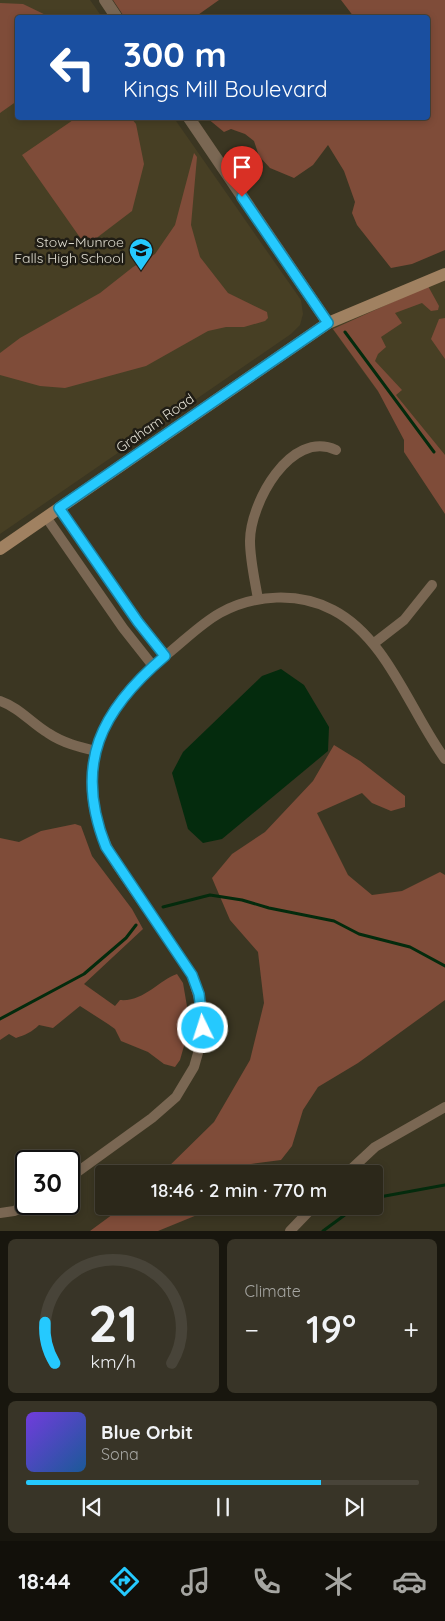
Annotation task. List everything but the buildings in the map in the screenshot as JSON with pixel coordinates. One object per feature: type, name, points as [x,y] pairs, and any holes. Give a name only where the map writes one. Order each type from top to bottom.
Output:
[{"type":"main road","name":"Graham Road","points":[[0,549],[328,323],[445,274]]},
{"type":"street","points":[[105,0],[115,15]]},
{"type":"street","points":[[190,120],[328,323]]},
{"type":"street","points":[[258,599],[250,541],[256,510],[266,486],[278,470],[300,452],[317,446],[336,450]]},
{"type":"street","points":[[59,508],[165,656]]},
{"type":"street","points":[[46,517],[113,614],[153,666]]},
{"type":"street","points":[[81,566],[94,558]]},
{"type":"street","points":[[373,644],[404,620],[432,585]]},
{"type":"street","points":[[80,1170],[152,1118],[176,1096],[194,1067],[203,1028],[199,994],[192,975],[117,865],[100,831],[92,798],[92,781],[96,751],[101,735],[115,706],[153,666],[213,617],[232,607],[258,599],[297,599],[325,606],[346,617],[373,644],[445,759]]},
{"type":"street","points":[[113,614],[126,604]]},
{"type":"street","points":[[0,701],[19,710],[43,730],[62,741],[96,751]]},
{"type":"street","points":[[356,1165],[375,1147],[445,1107]]},
{"type":"street","points":[[0,1213],[15,1211]]},
{"type":"street","points":[[293,1230],[306,1215]]},
{"type":"shaded area","name":"Stow–Munroe Falls High School","points":[[0,0],[90,0],[101,15],[15,15],[15,120],[175,120],[301,300],[303,314],[300,325],[291,334],[0,534]]},
{"type":"shaded area","points":[[113,0],[219,0],[198,15],[123,15]]},
{"type":"shaded area","points":[[341,0],[445,0],[445,250],[412,264],[391,268],[357,225],[352,213],[355,202],[344,171],[328,145],[313,165],[294,178],[270,168],[259,156],[254,141],[245,134],[231,129],[224,132],[209,120],[430,120],[430,15],[352,15]]},
{"type":"shaded area","points":[[0,3],[23,4],[46,15],[15,15],[15,102],[0,113]]},
{"type":"shaded area","points":[[73,120],[133,120],[136,124],[144,164],[132,211],[86,246],[22,155]]},
{"type":"shaded area","points":[[194,153],[197,157],[191,225],[200,257],[228,293],[267,312],[268,318],[265,321],[244,327],[226,327],[208,331],[146,366],[65,388],[40,386],[0,375],[0,353],[20,338],[100,293],[133,267],[155,254],[175,225]]},
{"type":"shaded area","points":[[445,278],[445,484],[331,327]]},
{"type":"shaded area","points":[[428,286],[439,306],[438,310],[431,311],[422,303],[395,313],[402,323],[381,337],[386,347],[378,354],[375,361],[402,390],[396,395],[445,455],[445,514],[404,452],[404,440],[378,391],[333,329]]},
{"type":"shaded area","points":[[445,318],[445,359],[431,339],[439,319]]},
{"type":"shaded area","points":[[281,669],[304,685],[329,727],[328,751],[222,839],[203,843],[188,829],[172,773],[183,752],[262,676]]},
{"type":"shaded area","points":[[334,745],[360,761],[405,796],[405,807],[391,811],[372,803],[362,793],[317,813],[348,875],[372,895],[402,891],[440,872],[445,875],[445,1000],[358,1063],[318,1087],[303,1110],[292,1146],[281,1160],[250,1165],[170,1165],[214,1122],[250,1060],[264,1003],[258,952],[230,920],[212,878],[232,854],[265,832],[313,781]]},
{"type":"shaded area","points":[[75,824],[81,826],[92,856],[132,909],[143,929],[84,984],[115,1006],[120,1000],[136,998],[177,974],[183,983],[189,1018],[180,1060],[175,1067],[164,1064],[148,1052],[121,1041],[115,1029],[80,1006],[53,1028],[39,1025],[22,1036],[16,1038],[9,1034],[0,1040],[0,838],[19,842],[41,831]]},
{"type":"shaded area","points":[[112,1215],[197,1215],[158,1231],[90,1231]]},
{"type":"waterway","points":[[345,332],[434,452]]},
{"type":"waterway","points":[[163,907],[210,895],[242,900],[269,908],[334,921],[359,934],[410,947],[445,966]]},
{"type":"waterway","points":[[0,1019],[84,974],[126,938],[136,925]]},
{"type":"waterway","points":[[383,1196],[445,1185]]},
{"type":"waterway","points":[[323,1231],[345,1215]]},
{"type":"place","name":"Stow–Munroe Falls High School","points":[[141,271]]},
{"type":"route","points":[[203,1028],[199,994],[192,975],[106,847],[95,815],[92,798],[93,765],[101,735],[109,717],[135,683],[165,656],[138,622],[59,508],[328,323],[242,197]]}]
